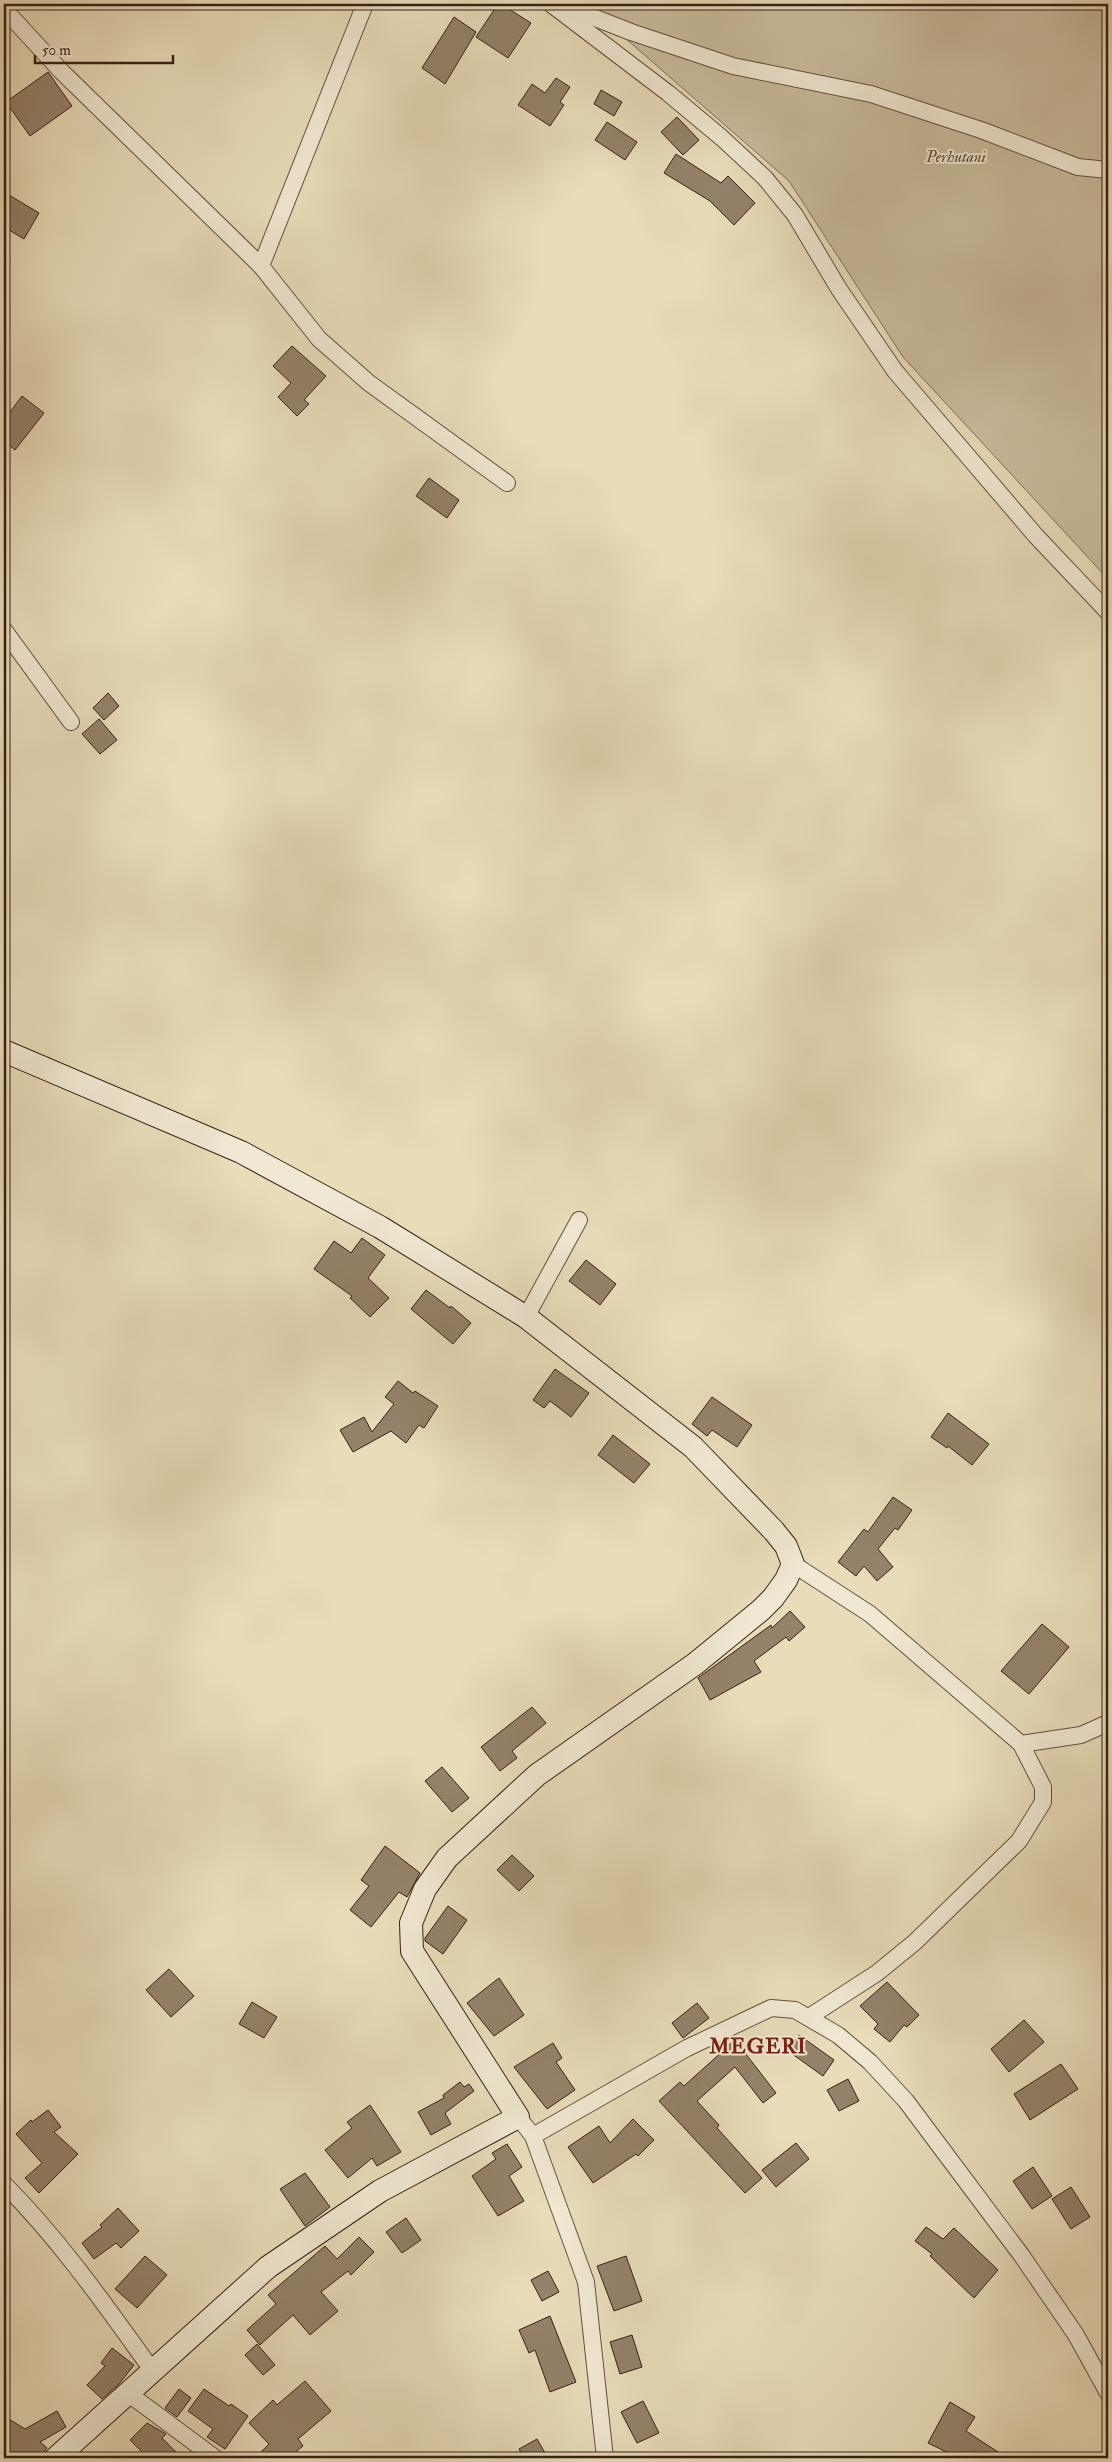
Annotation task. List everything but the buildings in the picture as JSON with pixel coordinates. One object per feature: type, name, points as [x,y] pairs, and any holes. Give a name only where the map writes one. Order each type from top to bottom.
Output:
[{"type":"street","points":[[261,266],[365,4]]},
{"type":"street","points":[[550,4],[668,93],[722,138],[765,178],[796,215],[839,288],[895,371],[1036,536],[1108,612]]},
{"type":"street","points":[[558,4],[632,32],[733,66],[871,94],[981,130],[1078,167],[1108,170]]},
{"type":"street","points":[[7,8],[61,71],[261,266],[319,339],[369,382],[507,483]]},
{"type":"street","points":[[4,630],[71,722]]},
{"type":"street","points":[[4,1051],[241,1152],[380,1227],[526,1317],[693,1447],[774,1531],[786,1546],[793,1564],[870,1614],[1021,1744],[1043,1787],[1044,1794],[1043,1802],[1035,1818],[1019,1842],[915,1942],[877,1972],[809,2017]]},
{"type":"street","points":[[526,1317],[579,1220]]},
{"type":"street","points":[[605,2458],[586,2282],[533,2136],[518,2117],[412,1951],[411,1923],[425,1889],[447,1858],[537,1775],[695,1664],[761,1610],[773,1598],[786,1580],[793,1564]]},
{"type":"street","points":[[1021,1744],[1081,1735],[1108,1723]]},
{"type":"street","points":[[533,2136],[687,2048],[770,2008],[795,2010],[838,2035],[870,2062],[906,2101],[1022,2256],[1076,2335],[1108,2393]]},
{"type":"street","points":[[56,2458],[268,2267],[380,2191],[518,2117]]},
{"type":"street","points":[[4,2184],[20,2200],[92,2287],[152,2370]]},
{"type":"street","points":[[129,2394],[215,2458]]},
{"type":"green space","name":"Perhutani","points":[[586,4],[1108,4],[1108,579],[903,357],[789,181]]},
{"type":"district","name":"MEGERI","points":[[758,2046]]}]
